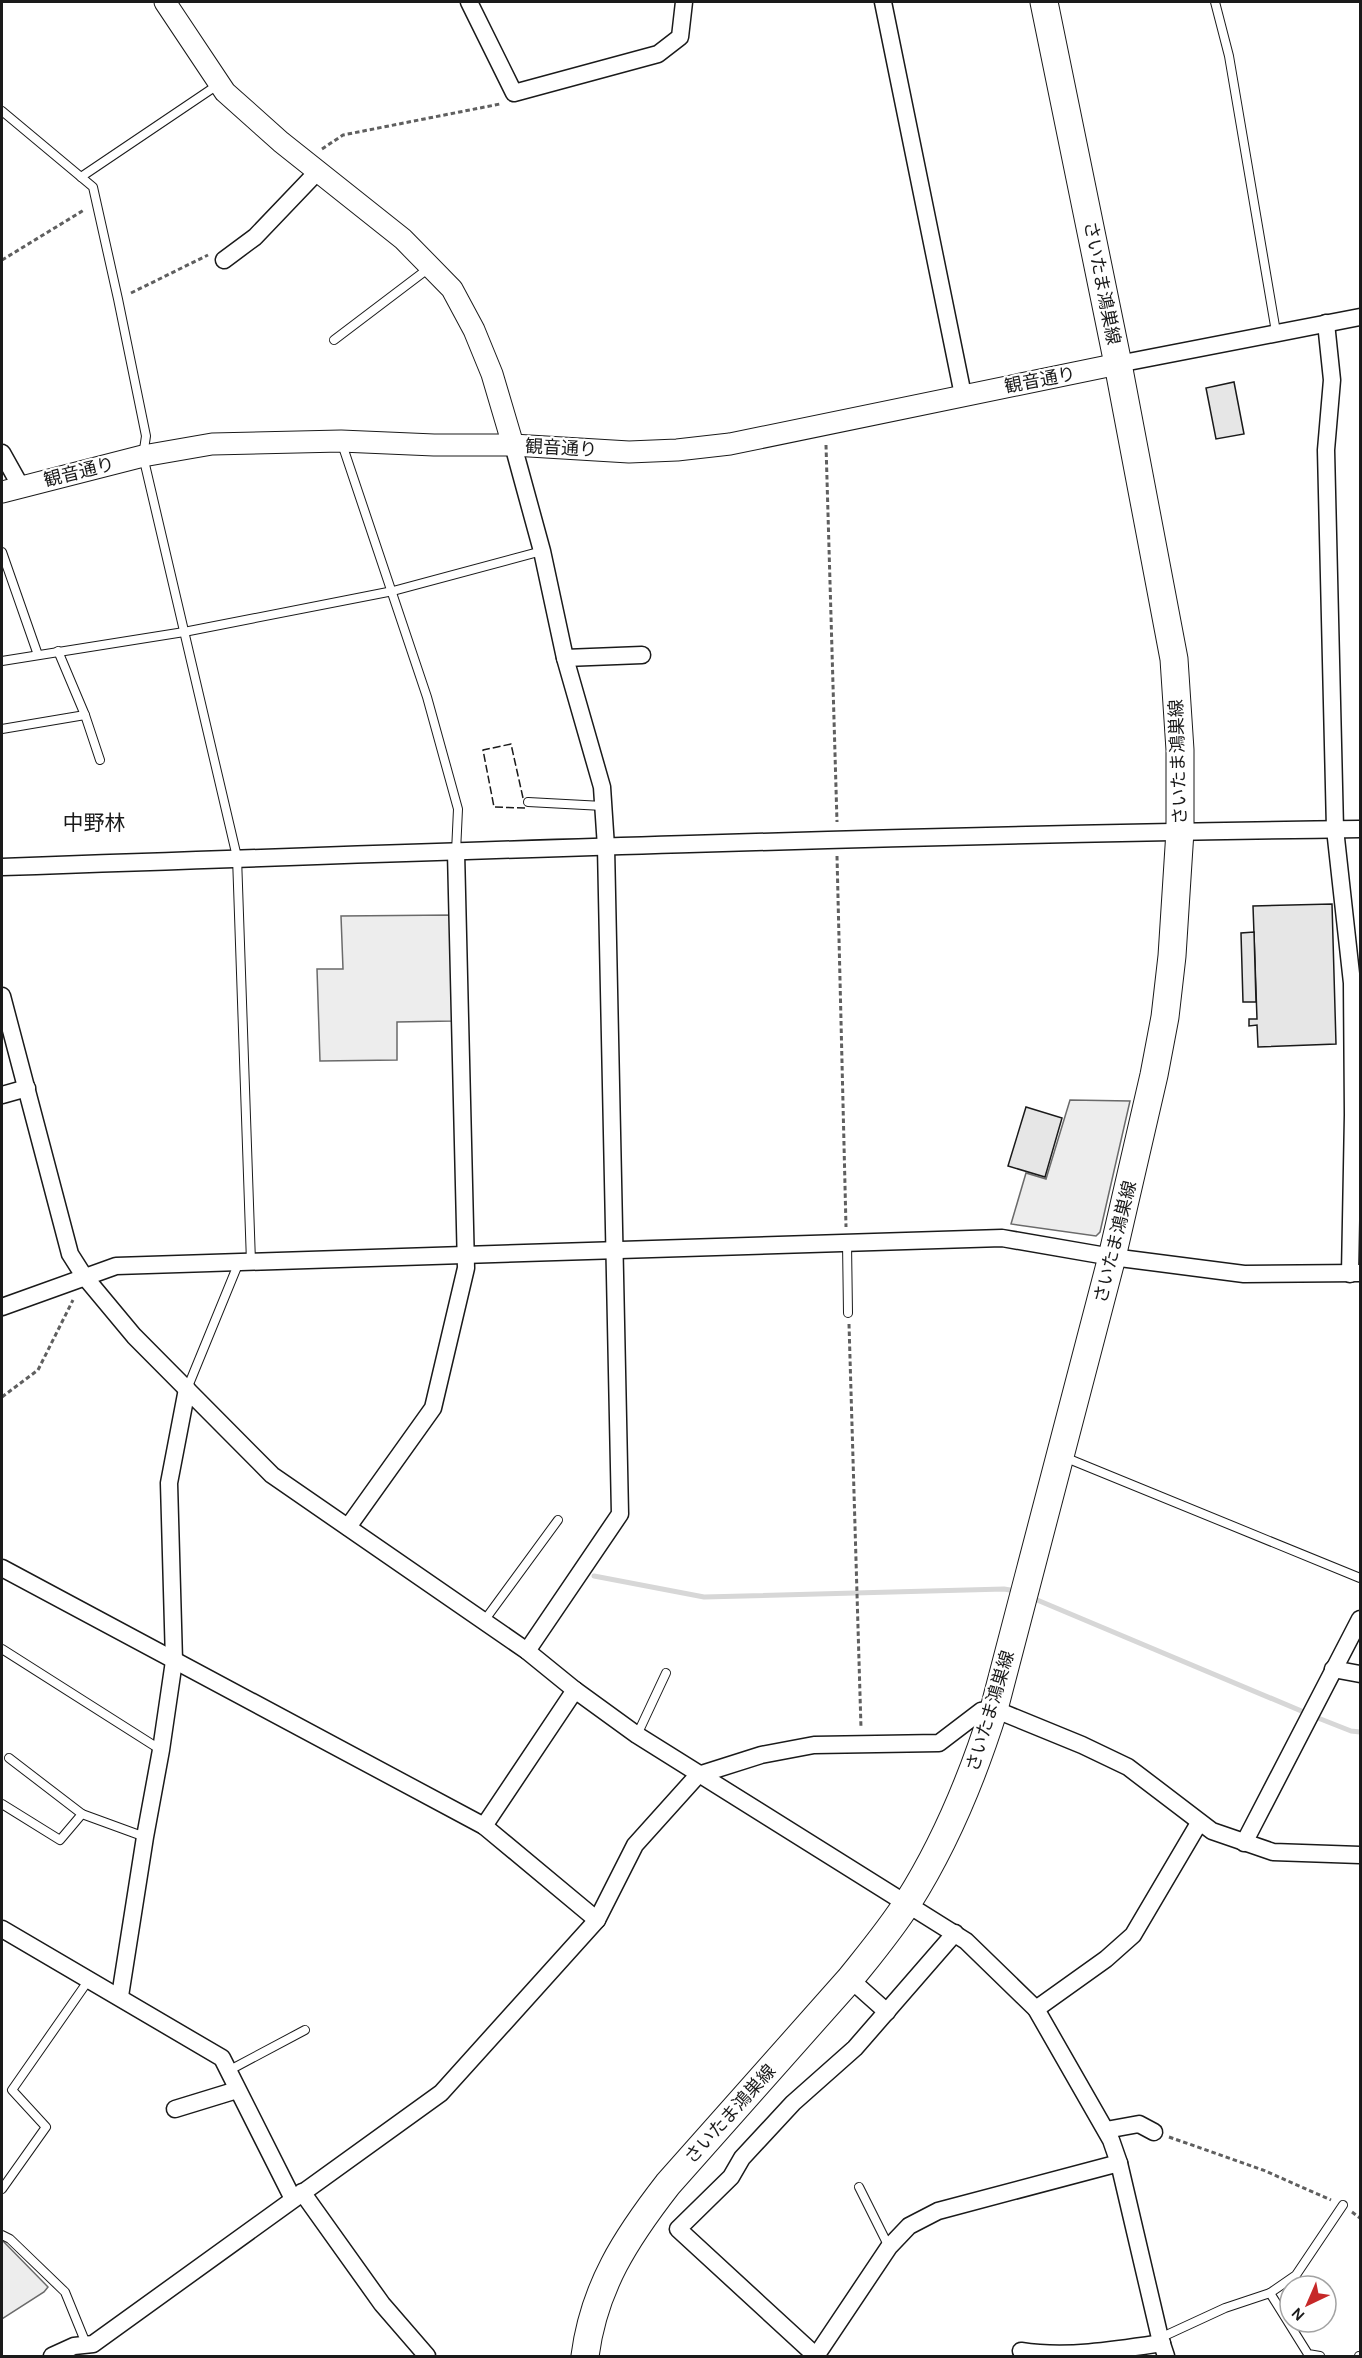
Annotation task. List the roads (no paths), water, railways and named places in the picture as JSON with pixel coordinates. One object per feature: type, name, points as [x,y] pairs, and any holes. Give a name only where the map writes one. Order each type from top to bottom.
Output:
[{"type":"main road","name":"さいたま鴻巣線","points":[[583,2356],[603,2284],[641,2218],[668,2184],[850,1979],[908,1903],[940,1845],[960,1802],[994,1709],[1136,1160],[1165,1017],[1172,956],[1180,831],[1180,750],[1173,659],[1118,364],[1044,2]]},
{"type":"street","points":[[165,2],[225,92],[281,142],[403,239],[452,289],[474,330],[492,374],[543,550],[566,658],[602,787],[606,847],[620,1514],[527,1651]]},
{"type":"street","points":[[469,2],[514,93],[658,54],[680,37],[684,2]]},
{"type":"street","points":[[883,2],[963,395]]},
{"type":"street","points":[[224,260],[255,237],[319,171]]},
{"type":"street","points":[[1118,364],[1360,317]]},
{"type":"street","points":[[2,1306],[116,1266],[1002,1238],[1112,1257],[1244,1274],[1355,1274],[1352,983],[1354,947],[1335,829],[1326,450],[1332,380],[1326,323]]},
{"type":"street","name":"観音通り","points":[[11,489],[143,456],[212,444],[341,441],[434,446],[513,445],[629,452],[709,447],[775,437],[963,395],[1118,364]]},
{"type":"street","points":[[2,453],[11,489]]},
{"type":"street","points":[[566,658],[642,655]]},
{"type":"street","points":[[2,867],[237,857],[837,839],[1360,828]]},
{"type":"street","points":[[348,1527],[433,1408],[466,1269],[456,852]]},
{"type":"street","points":[[2,996],[76,1279],[272,1474],[527,1651],[575,1690],[637,1735],[955,1933],[1036,2009],[1106,2130],[1119,2163],[1163,2346],[1090,2354],[1038,2356],[1022,2351]]},
{"type":"street","points":[[2,1095],[27,1088]]},
{"type":"street","points":[[120,1996],[174,1661],[169,1483],[187,1389]]},
{"type":"street","points":[[2,1568],[484,1826],[597,1920]]},
{"type":"street","points":[[1244,1843],[1360,1618]]},
{"type":"street","points":[[1333,1669],[1360,1674]]},
{"type":"street","points":[[484,1826],[575,1690]]},
{"type":"street","points":[[52,2356],[75,2346],[90,2351],[297,2195],[441,2093],[597,1920],[634,1845],[698,1775],[761,1755],[814,1745],[939,1743],[981,1711],[994,1709],[1082,1745],[1128,1767],[1212,1831],[1273,1852],[1360,1855]]},
{"type":"street","points":[[1036,2009],[1106,1959],[1133,1935],[1199,1823]]},
{"type":"street","points":[[2,1929],[88,1981],[120,1996],[222,2058],[237,2090],[297,2195],[382,2304],[427,2356]]},
{"type":"street","points":[[955,1933],[855,2048],[793,2103],[742,2158],[731,2177],[678,2229],[816,2356],[889,2247],[909,2226],[938,2211],[1119,2163]]},
{"type":"street","points":[[850,1979],[887,2012]]},
{"type":"street","points":[[175,2109],[237,2090]]},
{"type":"street","points":[[1106,2130],[1139,2124],[1154,2132]]},
{"type":"lane","points":[[1215,2],[1228,56],[1276,332]]},
{"type":"lane","points":[[81,177],[219,84]]},
{"type":"lane","points":[[2,111],[93,186],[146,436],[143,456],[237,857],[245,1262],[187,1389]]},
{"type":"lane","points":[[333,340],[431,266]]},
{"type":"lane","points":[[341,441],[427,697],[458,810],[456,852]]},
{"type":"lane","points":[[2,662],[184,632],[393,591],[543,550]]},
{"type":"lane","points":[[2,552],[39,655]]},
{"type":"lane","points":[[58,651],[85,715],[100,760]]},
{"type":"lane","points":[[2,729],[85,715]]},
{"type":"lane","points":[[528,802],[603,806]]},
{"type":"lane","points":[[847,1243],[848,1313]]},
{"type":"lane","points":[[1060,1455],[1360,1578]]},
{"type":"lane","points":[[484,1621],[558,1520]]},
{"type":"lane","points":[[2,1649],[161,1750]]},
{"type":"lane","points":[[637,1735],[666,1673]]},
{"type":"lane","points":[[9,1758],[82,1814],[145,1837]]},
{"type":"lane","points":[[2,1804],[60,1839],[82,1814]]},
{"type":"lane","points":[[2,2189],[46,2127],[12,2090],[88,1981]]},
{"type":"lane","points":[[228,2071],[305,2030]]},
{"type":"lane","points":[[859,2187],[889,2247]]},
{"type":"lane","points":[[1163,2346],[1225,2308],[1270,2293],[1296,2275],[1343,2205]]},
{"type":"lane","points":[[2,2235],[10,2239],[65,2292],[90,2351]]},
{"type":"lane","points":[[1270,2293],[1308,2354],[1320,2356]]},
{"type":"waterway","points":[[594,1576],[704,1597],[1004,1589],[1016,1591]]},
{"type":"waterway","points":[[1030,1597],[1318,1718],[1351,1731],[1360,1732]]},
{"type":"district","name":"中野林","points":[[94,823]]}]
